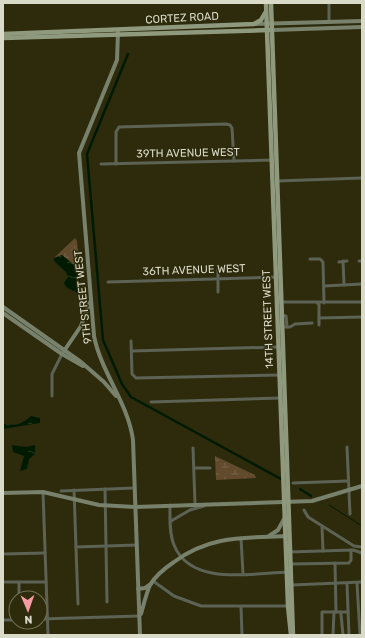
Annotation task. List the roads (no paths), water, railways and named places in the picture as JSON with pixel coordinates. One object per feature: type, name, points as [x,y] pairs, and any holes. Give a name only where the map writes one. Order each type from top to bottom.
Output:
[{"type":"main road","name":"14TH STREET WEST","points":[[266,3],[269,84],[278,196],[278,346],[281,375],[292,635]]},
{"type":"main road","name":"14TH STREET WEST","points":[[272,3],[276,109],[273,200],[278,277],[284,327],[281,375]]},
{"type":"main road","points":[[254,24],[261,20],[266,11]]},
{"type":"main road","name":"CORTEZ ROAD","points":[[3,34],[118,32],[266,23],[362,21]]},
{"type":"main road","name":"CORTEZ ROAD","points":[[118,32],[149,35],[354,28],[362,26]]},
{"type":"main road","name":"9TH STREET WEST","points":[[118,32],[117,60],[80,154],[93,321],[98,350],[123,407],[132,434],[140,635]]},
{"type":"main road","name":"CORTEZ ROAD","points":[[3,38],[44,34]]},
{"type":"main road","points":[[269,84],[273,86],[276,109]]},
{"type":"main road","points":[[62,354],[84,321],[89,308],[91,293]]},
{"type":"main road","points":[[3,307],[62,354],[90,370]]},
{"type":"main road","points":[[3,313],[18,320],[65,350],[109,387],[123,407]]},
{"type":"main road","points":[[3,493],[44,492],[105,506],[135,507],[321,500],[362,486]]},
{"type":"main road","name":"14TH STREET WEST","points":[[286,502],[284,517],[288,536]]},
{"type":"main road","points":[[266,537],[278,530],[284,517]]},
{"type":"main road","points":[[139,590],[145,588],[164,569],[204,544],[223,539],[288,536]]},
{"type":"main road","name":"14TH STREET WEST","points":[[288,552],[291,564],[289,572],[292,585],[290,606]]},
{"type":"main road","points":[[140,617],[152,582]]},
{"type":"main road","points":[[139,590],[148,591]]},
{"type":"street","points":[[329,3],[329,22]]},
{"type":"street","points":[[116,164],[116,130],[119,127],[230,125],[232,131],[234,161]]},
{"type":"street","name":"39TH AVENUE WEST","points":[[101,164],[274,160]]},
{"type":"street","points":[[277,181],[362,178]]},
{"type":"street","points":[[273,200],[278,196]]},
{"type":"street","points":[[310,259],[322,260],[324,303]]},
{"type":"street","points":[[343,261],[344,285]]},
{"type":"street","points":[[218,269],[218,292]]},
{"type":"street","name":"36TH AVENUE WEST","points":[[108,282],[278,277]]},
{"type":"street","points":[[324,286],[362,284]]},
{"type":"street","points":[[281,302],[362,302]]},
{"type":"street","points":[[319,303],[319,325]]},
{"type":"street","points":[[319,318],[362,317]]},
{"type":"street","points":[[84,321],[93,321]]},
{"type":"street","points":[[284,327],[295,324],[312,323]]},
{"type":"street","points":[[131,341],[134,377],[281,375]]},
{"type":"street","points":[[132,351],[278,346]]},
{"type":"street","points":[[52,396],[52,374],[62,354]]},
{"type":"street","points":[[151,402],[282,398]]},
{"type":"street","points":[[347,447],[350,514]]},
{"type":"street","points":[[193,448],[195,504]]},
{"type":"street","points":[[194,468],[210,468]]},
{"type":"street","points":[[293,483],[348,481]]},
{"type":"street","points":[[61,491],[134,488]]},
{"type":"street","points":[[105,489],[107,602]]},
{"type":"street","points":[[74,490],[78,604]]},
{"type":"street","points":[[44,492],[46,590]]},
{"type":"street","points":[[170,521],[190,510],[209,504]]},
{"type":"street","points":[[170,505],[170,521],[174,544],[181,557],[194,568],[206,573],[243,574],[289,572]]},
{"type":"street","points":[[304,510],[308,517],[362,553]]},
{"type":"street","points":[[322,526],[323,551]]},
{"type":"street","points":[[241,538],[243,574]]},
{"type":"street","points":[[76,547],[137,545]]},
{"type":"street","points":[[288,552],[354,549],[362,547]]},
{"type":"street","points":[[291,564],[350,562],[354,549]]},
{"type":"street","points":[[3,554],[45,553]]},
{"type":"street","points":[[333,635],[336,612],[334,584],[335,563]]},
{"type":"street","points":[[3,582],[46,582]]},
{"type":"street","points":[[19,582],[19,590]]},
{"type":"street","points":[[152,582],[174,596],[189,603],[208,607],[290,606]]},
{"type":"street","points":[[292,585],[347,584],[362,582]]},
{"type":"street","points":[[357,583],[360,635]]},
{"type":"street","points":[[347,584],[349,635]]},
{"type":"street","points":[[241,607],[242,635]]},
{"type":"street","points":[[322,635],[322,612],[348,612]]},
{"type":"street","points":[[336,612],[342,614],[342,635]]},
{"type":"street","points":[[48,619],[140,617]]},
{"type":"water","points":[[62,255],[79,269],[81,295],[66,287],[64,283],[68,277],[66,272],[54,261],[54,258]]},
{"type":"water","points":[[31,416],[40,418],[40,423],[3,429],[3,423],[15,425],[25,421]]},
{"type":"water","points":[[12,445],[26,447],[35,445],[35,454],[29,459],[27,469],[20,471],[24,456],[13,452]]},
{"type":"waterway","points":[[128,54],[87,154],[103,340],[122,384],[131,397],[281,479]]},
{"type":"waterway","points":[[300,489],[311,496]]},
{"type":"waterway","points":[[329,505],[362,526]]}]
